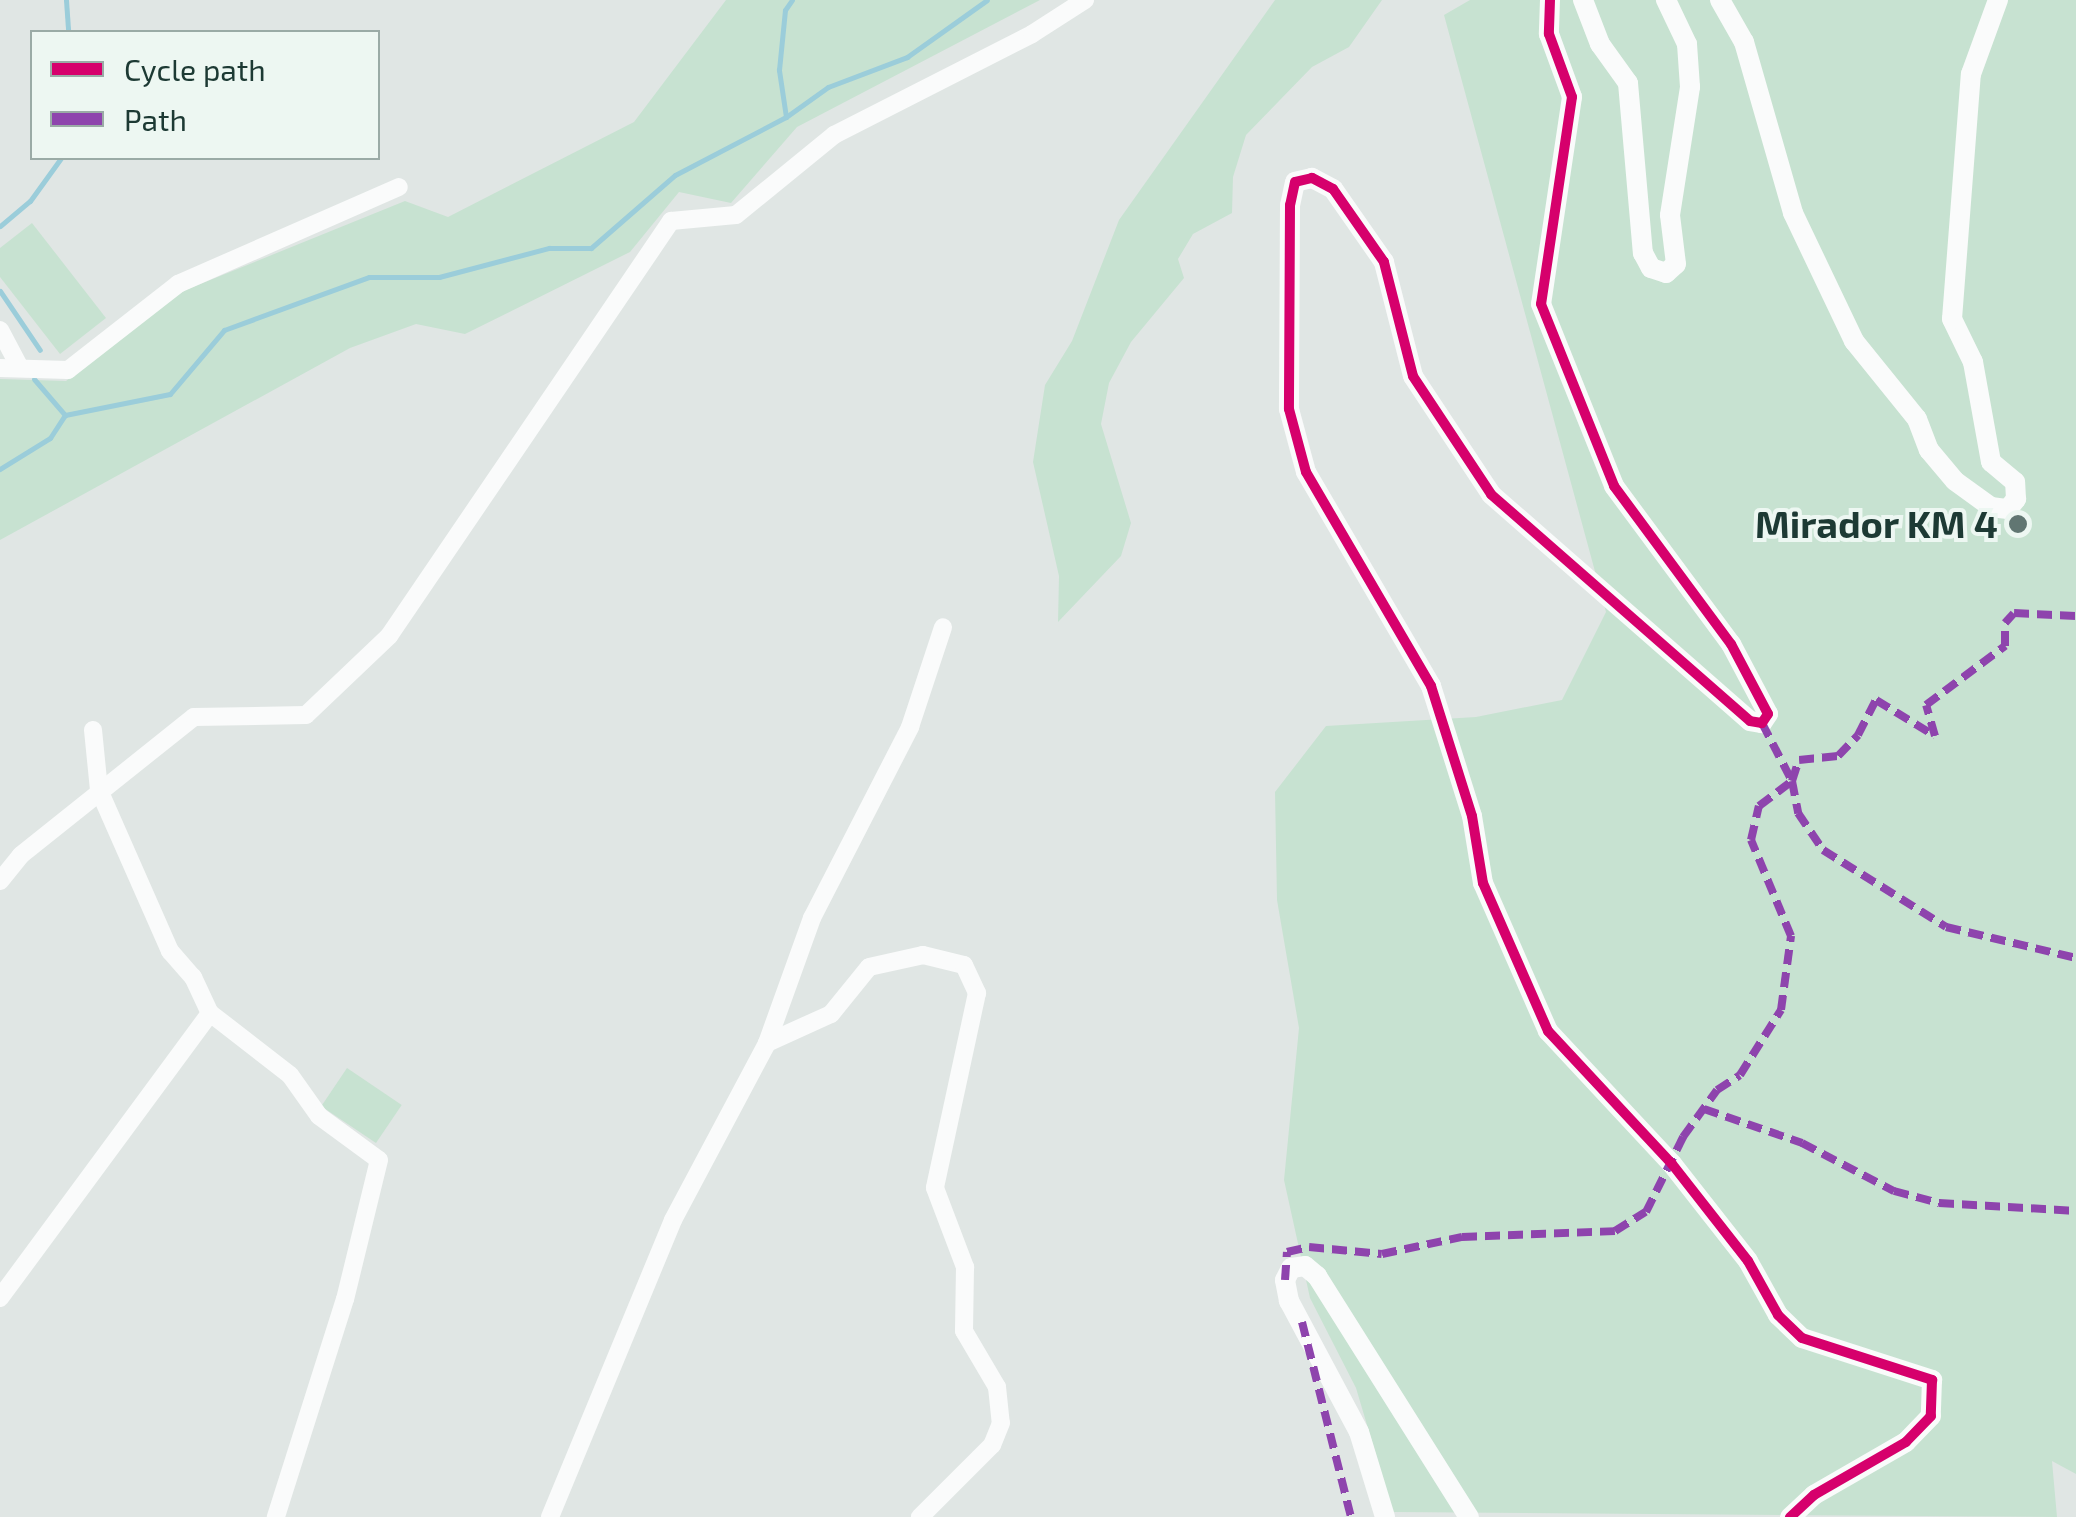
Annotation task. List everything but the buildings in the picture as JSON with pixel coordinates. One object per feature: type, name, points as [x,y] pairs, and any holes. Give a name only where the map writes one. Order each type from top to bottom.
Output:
[{"type":"street","points":[[0,882],[21,855],[194,717],[306,715],[389,636],[670,221],[736,215],[834,135],[1032,34],[1085,0]]},
{"type":"street","points":[[1550,0],[1548,34],[1572,97],[1541,304],[1614,486],[1731,644],[1768,714],[1762,722],[1750,721],[1491,494],[1412,376],[1384,262],[1333,189],[1312,178],[1295,182],[1290,204],[1289,409],[1306,472],[1431,686],[1472,816],[1484,883],[1548,1031],[1672,1164],[1748,1261],[1778,1316],[1802,1338],[1932,1380],[1936,1398],[1931,1416],[1906,1442],[1814,1495],[1790,1517]]},
{"type":"street","points":[[1583,0],[1600,44],[1628,83],[1643,253],[1651,268],[1666,273],[1676,264],[1670,215],[1690,88],[1687,44],[1666,0]]},
{"type":"street","points":[[1720,0],[1744,42],[1793,212],[1854,341],[1917,420],[1929,450],[1956,481],[1991,507],[2008,509],[2016,499],[2015,482],[1992,462],[1984,444],[1974,362],[1952,319],[1971,74],[1998,0]]},
{"type":"street","points":[[0,368],[68,370],[178,284],[399,187]]},
{"type":"street","points":[[0,330],[20,368]]},
{"type":"street","points":[[550,1517],[674,1220],[767,1042],[812,918],[910,727],[943,626]]},
{"type":"street","points":[[94,730],[99,790],[170,951],[193,977],[210,1014],[290,1075],[319,1116],[380,1160],[345,1299],[276,1517]]},
{"type":"street","points":[[767,1042],[831,1014],[869,967],[923,954],[964,966],[976,993],[936,1188],[965,1267],[964,1331],[996,1387],[1001,1423],[992,1445],[920,1517]]},
{"type":"street","points":[[0,1298],[210,1014]]},
{"type":"street","points":[[1385,1517],[1359,1432],[1289,1301],[1285,1280],[1291,1268],[1305,1266],[1317,1276],[1469,1517]]},
{"type":"green space","points":[[726,0],[1040,0],[797,127],[731,203],[679,192],[630,252],[465,334],[416,324],[350,348],[0,540],[0,379],[66,381],[178,293],[405,201],[448,217],[634,122]]},
{"type":"green space","points":[[1275,0],[1382,0],[1349,47],[1312,67],[1246,135],[1233,177],[1232,213],[1193,234],[1178,259],[1184,278],[1131,342],[1109,383],[1101,424],[1131,523],[1121,556],[1058,622],[1059,576],[1033,462],[1045,385],[1072,341],[1119,220]]},
{"type":"green space","points":[[1470,0],[2076,0],[2076,1474],[2052,1461],[2057,1517],[1393,1512],[1356,1388],[1310,1298],[1284,1180],[1299,1028],[1277,900],[1275,792],[1326,726],[1476,717],[1562,700],[1606,612],[1444,15]]},
{"type":"green space","points":[[32,223],[106,318],[60,354],[0,277],[0,248]]},
{"type":"green space","points":[[347,1068],[402,1105],[376,1143],[321,1106]]},
{"type":"waterway","points":[[66,0],[68,30]]},
{"type":"waterway","points":[[786,117],[779,70],[785,10],[792,0]]},
{"type":"waterway","points":[[0,469],[50,438],[65,415],[170,394],[224,330],[369,277],[439,277],[549,248],[591,248],[675,175],[786,117],[828,87],[907,57],[987,0]]},
{"type":"waterway","points":[[0,226],[30,201],[60,160]]},
{"type":"waterway","points":[[0,291],[40,350]]},
{"type":"waterway","points":[[34,379],[65,415]]},
{"type":"marked path","points":[[1285,1280],[1287,1252],[1309,1247],[1382,1254],[1462,1237],[1615,1231],[1646,1212],[1683,1137],[1717,1090],[1740,1075],[1781,1010],[1791,936],[1751,840],[1759,806],[1792,781],[1799,760],[1838,756],[1858,735],[1876,700],[1935,736],[1926,705],[2005,646],[2005,623],[2014,613],[2076,616]]},
{"type":"marked path","points":[[1762,723],[1792,781],[1798,813],[1823,850],[1946,927],[2076,958]]},
{"type":"marked path","points":[[1704,1109],[1802,1143],[1894,1191],[1939,1203],[2076,1211]]},
{"type":"marked path","points":[[1302,1322],[1351,1517]]},
{"type":"cycle path","points":[[1550,0],[1549,34],[1572,97],[1541,304],[1614,486],[1731,644],[1768,714],[1762,723],[1750,721],[1491,494],[1413,376],[1384,262],[1333,189],[1312,178],[1295,182],[1290,205],[1289,409],[1306,472],[1431,686],[1472,816],[1483,883],[1548,1031],[1672,1164],[1748,1261],[1778,1315],[1802,1338],[1932,1380],[1931,1416],[1906,1442],[1814,1495],[1790,1517]]},
{"type":"place","name":"Mirador KM 4","points":[[2018,524]]}]
